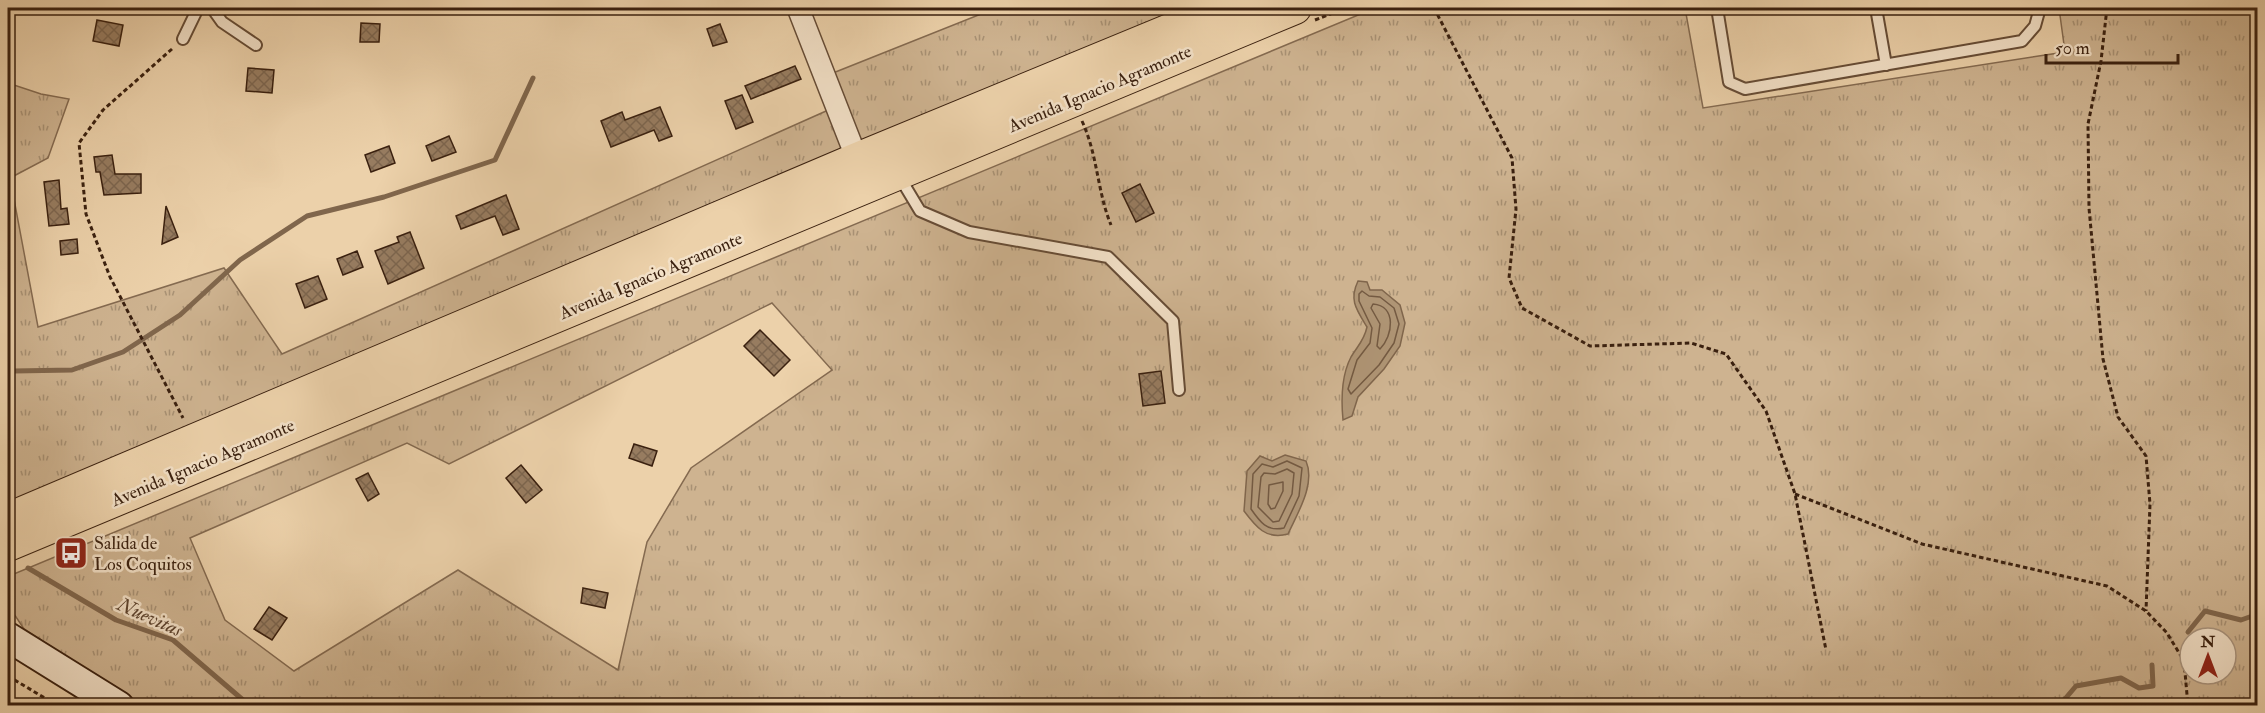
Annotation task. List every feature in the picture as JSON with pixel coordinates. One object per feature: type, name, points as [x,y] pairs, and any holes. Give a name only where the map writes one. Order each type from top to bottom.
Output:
[{"type":"main road","name":"Avenida Ignacio Agramonte","points":[[8,545],[883,161],[1223,8]]},
{"type":"main road","name":"Avenida Ignacio Agramonte","points":[[8,519],[194,438],[883,161],[1072,101],[1295,8]]},
{"type":"street","points":[[798,8],[883,161]]},
{"type":"street","points":[[8,637],[120,705]]},
{"type":"street","points":[[8,659],[83,705]]},
{"type":"lane","points":[[183,39],[198,8]]},
{"type":"lane","points":[[212,8],[222,22],[256,45]]},
{"type":"lane","points":[[1717,8],[1730,82],[1745,89],[2022,41],[2035,26],[2040,8]]},
{"type":"lane","points":[[1876,8],[1886,65]]},
{"type":"lane","points":[[883,161],[920,211],[969,232],[1108,257],[1173,321],[1179,390]]},
{"type":"path","points":[[1434,8],[1512,158],[1516,209],[1509,278],[1522,308],[1590,346],[1691,343],[1726,354],[1766,411],[1795,494],[1826,650]]},
{"type":"path","points":[[2107,8],[2101,61],[2088,124],[2089,208],[2103,359],[2118,417],[2146,456],[2150,504],[2146,611]]},
{"type":"path","points":[[183,39],[103,110],[79,142],[86,214],[110,278],[194,438]]},
{"type":"path","points":[[1072,101],[1093,145],[1102,203],[1112,225]]},
{"type":"path","points":[[1795,494],[1922,544],[2108,585],[2146,611],[2167,633],[2184,661],[2188,705]]},
{"type":"path","points":[[8,676],[58,705]]},
{"type":"green space","points":[[996,8],[1181,8],[8,504],[8,83],[41,94],[69,99],[48,158],[10,178],[38,327],[224,268],[282,354],[844,103],[833,73]]},
{"type":"green space","points":[[1375,8],[1685,8],[1703,108],[2065,52],[2059,8],[2257,8],[2257,705],[142,706],[24,629],[8,605],[9,576]],"holes":[[[772,303],[832,370],[691,468],[647,542],[618,670],[458,570],[294,671],[225,620],[190,538],[407,443],[449,464]]]},
{"type":"water","points":[[1358,281],[1367,282],[1370,290],[1382,290],[1400,305],[1405,323],[1400,346],[1384,369],[1358,397],[1352,416],[1343,420],[1342,396],[1345,372],[1367,327],[1354,299]]},
{"type":"water","points":[[1285,455],[1306,461],[1309,479],[1307,489],[1288,534],[1268,534],[1257,527],[1244,511],[1247,471],[1260,456],[1272,461]]},
{"type":"building","points":[[97,20],[123,25],[119,46],[93,41]]},
{"type":"building","points":[[361,23],[380,24],[379,42],[360,42]]},
{"type":"building","points":[[720,24],[727,42],[713,46],[707,29]]},
{"type":"building","points":[[795,66],[801,79],[751,99],[745,86]]},
{"type":"building","points":[[248,68],[274,70],[272,93],[246,91]]},
{"type":"building","points":[[742,95],[753,122],[736,129],[725,101]]},
{"type":"building","points":[[660,107],[672,136],[659,141],[654,130],[611,147],[601,121],[622,112],[625,120]]},
{"type":"building","points":[[449,136],[456,152],[432,161],[426,146]]},
{"type":"building","points":[[389,146],[395,163],[371,172],[365,155]]},
{"type":"building","points":[[112,155],[115,174],[141,174],[141,193],[104,195],[100,172],[96,172],[94,157]]},
{"type":"building","points":[[59,180],[61,209],[67,208],[69,224],[49,226],[44,182]]},
{"type":"building","points":[[1140,184],[1154,213],[1136,222],[1122,193]]},
{"type":"building","points":[[506,195],[519,229],[503,235],[495,216],[461,229],[456,216]]},
{"type":"building","points":[[166,206],[178,237],[162,244]]},
{"type":"building","points":[[410,232],[424,268],[388,284],[375,251],[399,242],[397,237]]},
{"type":"building","points":[[77,239],[78,253],[61,255],[60,241]]},
{"type":"building","points":[[357,251],[363,267],[343,275],[337,259]]},
{"type":"building","points":[[318,276],[327,299],[305,308],[296,284]]},
{"type":"building","points":[[760,330],[790,360],[774,376],[744,346]]},
{"type":"building","points":[[1161,371],[1165,403],[1143,406],[1139,374]]},
{"type":"building","points":[[634,444],[657,451],[652,466],[629,458]]},
{"type":"building","points":[[521,465],[542,490],[526,503],[506,478]]},
{"type":"building","points":[[368,473],[379,494],[368,501],[356,479]]},
{"type":"building","points":[[583,588],[608,593],[605,608],[581,603]]},
{"type":"building","points":[[269,607],[287,618],[272,640],[254,629]]},
{"type":"waterway","points":[[8,375],[14,371],[72,370],[123,352],[180,315],[240,260],[307,216],[384,197],[495,160],[533,78]]},
{"type":"waterway","name":"Nuevitas","points":[[28,568],[116,620],[173,640],[250,706]]},
{"type":"waterway","name":"Nuevitas","points":[[2193,626],[2205,611],[2241,620],[2258,614]]},
{"type":"waterway","name":"Nuevitas","points":[[2059,706],[2076,686],[2121,678],[2139,688],[2153,686],[2152,665]]},
{"type":"place","name":"Salida de Los Coquitos","points":[[71,553]]}]
